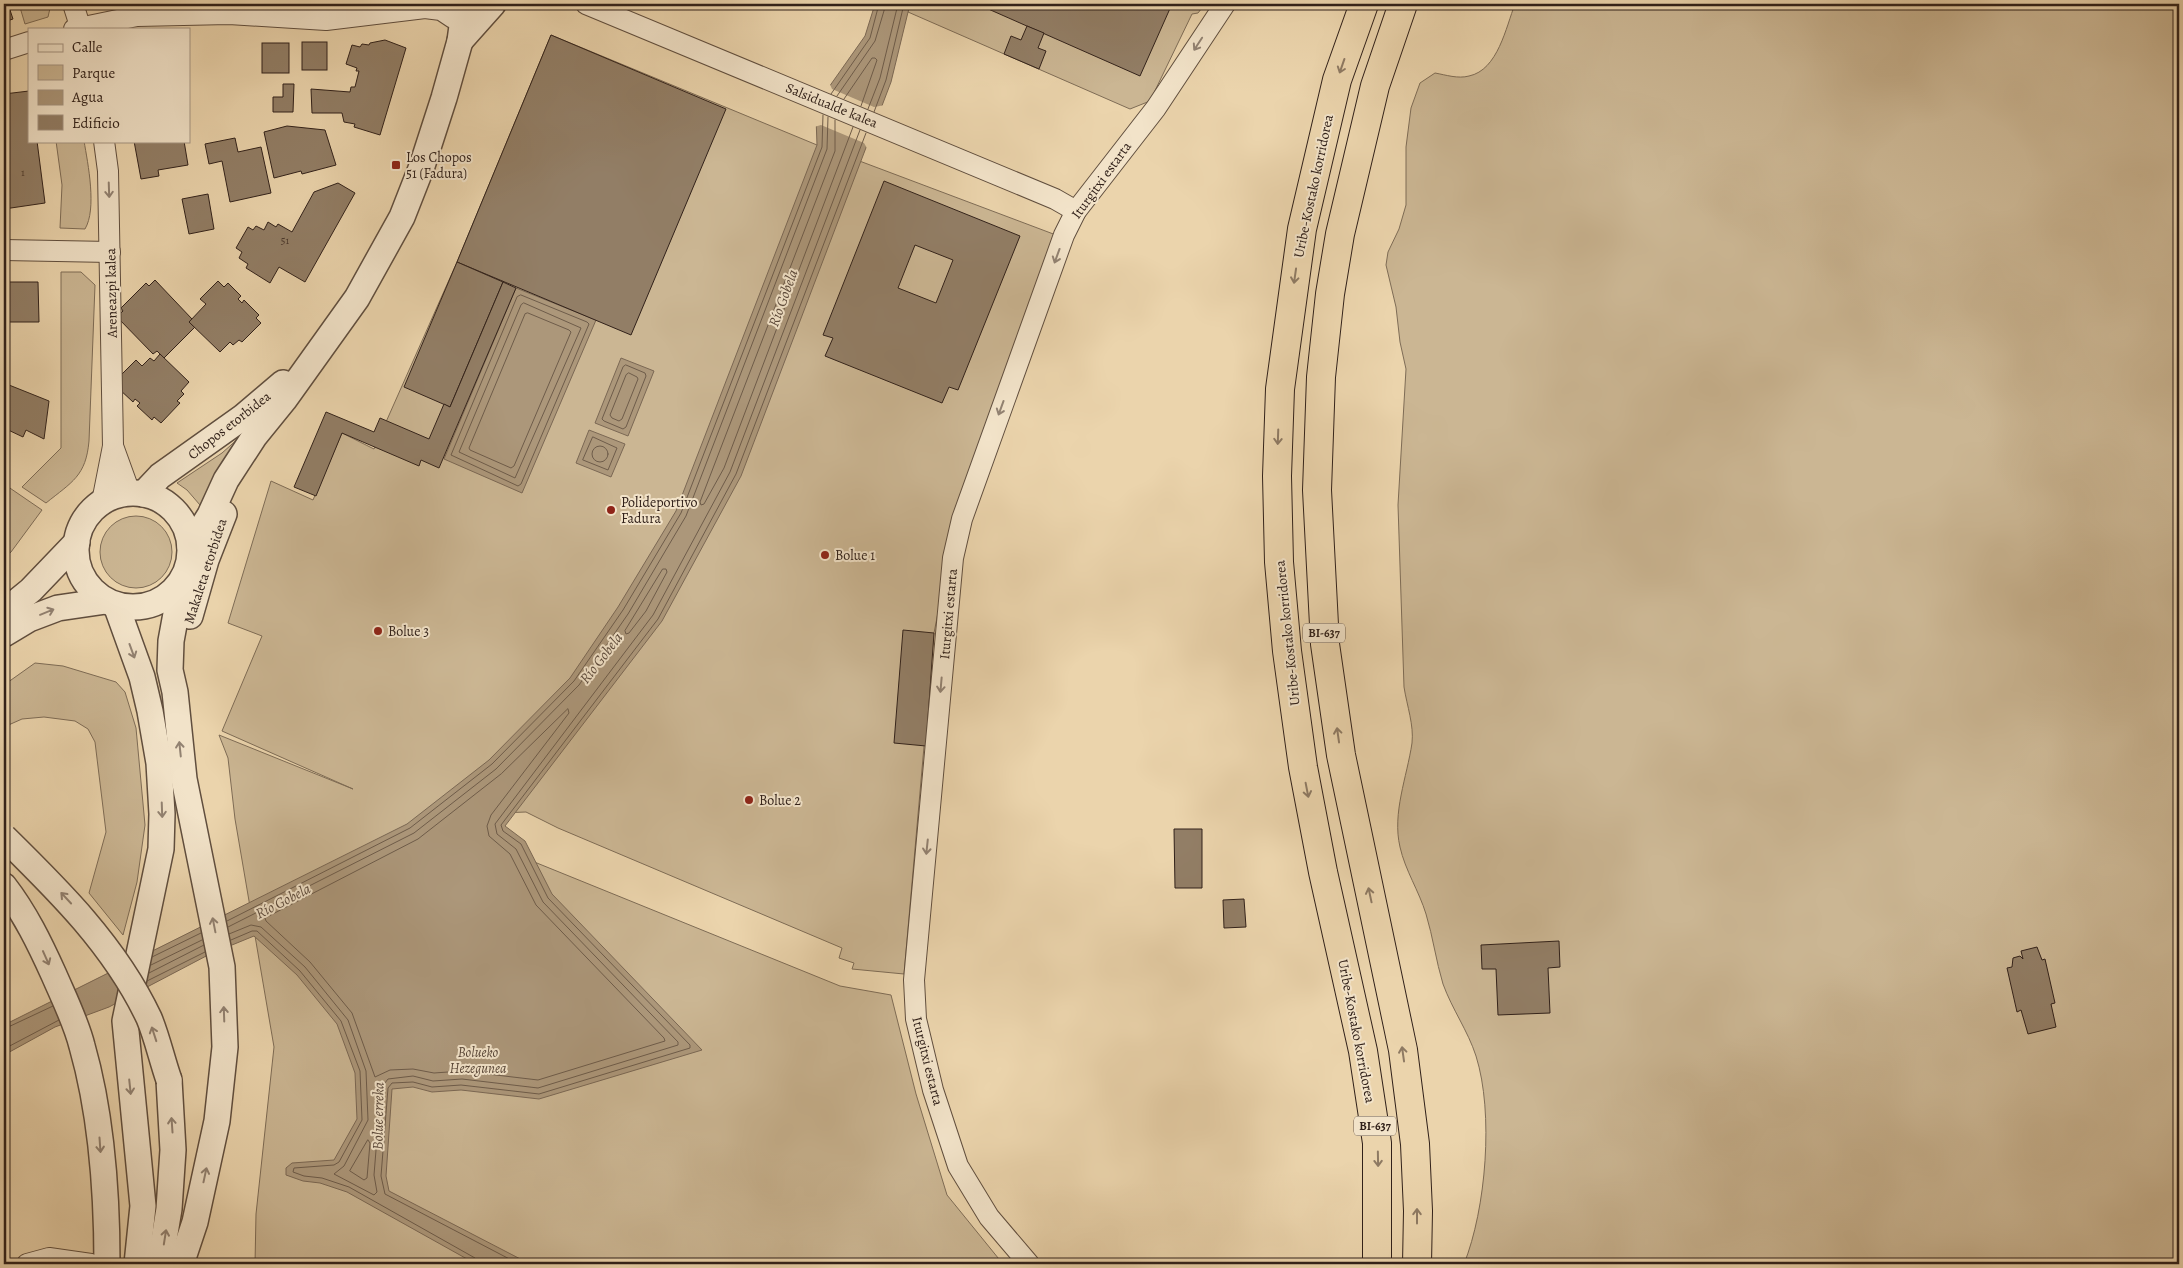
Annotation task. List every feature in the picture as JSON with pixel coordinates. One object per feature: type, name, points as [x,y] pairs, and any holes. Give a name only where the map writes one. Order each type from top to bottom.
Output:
[{"type":"highway","name":"Uribe-Kostako korridorea","points":[[1364,4],[1337,80],[1302,229],[1280,389],[1277,476],[1282,592],[1287,650],[1303,767],[1323,872],[1363,1051],[1377,1143],[1377,1264]]},
{"type":"highway","name":"BI-637","points":[[1403,4],[1375,86],[1338,243],[1330,294],[1321,377],[1317,490],[1325,644],[1341,755],[1403,1050],[1414,1144],[1418,1211],[1417,1264]]},
{"type":"street","points":[[73,4],[78,28],[137,16],[211,9],[326,20],[425,8],[441,10],[458,8]]},
{"type":"street","points":[[458,48],[493,4]]},
{"type":"street","name":"Salsidualde kalea","points":[[586,4],[887,128],[1055,199],[1076,211]]},
{"type":"street","name":"Iturgitxi estarta","points":[[1028,1264],[989,1217],[958,1166],[934,1090],[916,1019],[914,980],[953,558],[962,519],[1064,235],[1076,211],[1156,108],[1225,4]]},
{"type":"street","name":"Makaleta etorbidea","points":[[190,547],[210,515],[230,473],[254,437],[357,298],[402,217],[422,166],[458,48],[458,8]]},
{"type":"street","points":[[4,50],[28,42]]},
{"type":"street","name":"Areneazpi kalea","points":[[102,502],[113,446],[108,171],[104,142]]},
{"type":"street","points":[[4,250],[110,252]]},
{"type":"street","name":"Makaleta etorbidea","points":[[176,692],[186,630],[206,560],[223,516],[265,439],[302,391],[316,355]]},
{"type":"street","name":"Chopos etorbidea","points":[[136,494],[244,417],[316,355]]},
{"type":"street","name":"Areneazpi kalea","points":[[113,446],[136,494]]},
{"type":"street","points":[[138,1253],[143,1206],[125,1020],[161,849],[162,814],[159,763],[142,677],[111,603],[90,588],[80,570],[76,556],[81,527],[90,513],[102,502],[117,496],[136,494],[157,499],[170,507],[184,525],[190,547],[189,564],[182,581],[171,641],[170,670],[176,692],[184,779],[222,967],[225,1047],[217,1121],[195,1222],[181,1264]]},
{"type":"street","points":[[4,612],[31,590],[77,542]]},
{"type":"street","points":[[4,634],[29,619],[58,608],[111,603],[134,608],[153,604],[169,595],[182,581]]},
{"type":"street","points":[[4,836],[66,898],[99,936],[149,1018],[169,1080],[173,1150],[169,1209],[160,1264]]},
{"type":"street","points":[[4,886],[40,944],[82,1045],[99,1128],[107,1238],[107,1264]]},
{"type":"street","points":[[27,1264],[49,1258],[91,1264]]},
{"type":"green space","points":[[19,4],[51,4],[48,17],[25,24]]},
{"type":"green space","points":[[910,4],[1205,4],[1198,13],[1192,14],[1150,101],[1130,109],[908,12]]},
{"type":"green space","points":[[1515,4],[2179,5],[2179,1264],[1464,1264],[1472,1242],[1482,1189],[1485,1161],[1485,1105],[1482,1079],[1476,1056],[1443,984],[1426,914],[1405,864],[1398,834],[1401,795],[1412,743],[1411,722],[1404,687],[1398,505],[1406,369],[1400,342],[1396,307],[1386,265],[1388,252],[1399,229],[1406,205],[1406,147],[1411,108],[1420,83],[1435,73],[1465,77],[1479,72],[1494,57],[1500,46]]},
{"type":"green space","name":"Polideportivo Fadura","points":[[551,35],[817,145],[1056,235],[956,520],[934,633],[904,974],[852,969],[854,963],[839,958],[842,948],[558,828],[526,812],[421,816],[840,986],[891,995],[916,1094],[947,1195],[1003,1264],[255,1264],[256,1214],[274,1047],[235,819],[228,758],[219,735],[353,789],[222,731],[262,636],[228,623],[271,481],[313,500],[342,433],[374,449],[457,262]]},
{"type":"green space","points":[[56,142],[84,142],[91,198],[89,220],[85,229],[60,228],[62,185]]},
{"type":"green space","points":[[61,272],[81,272],[95,285],[89,441],[85,463],[81,470],[70,483],[46,503],[22,487],[61,448]]},
{"type":"green space","points":[[249,429],[212,482],[200,505],[187,490],[177,483],[222,453]]},
{"type":"green space","points":[[4,484],[42,510],[4,559]]},
{"type":"green space","points":[[136,516],[156,522],[166,532],[172,552],[166,572],[156,582],[136,588],[116,582],[106,572],[100,552],[106,532],[116,522]]},
{"type":"green space","points":[[35,663],[63,666],[116,682],[125,692],[136,728],[145,825],[137,882],[123,935],[89,893],[106,832],[95,742],[88,729],[75,721],[44,717],[22,719],[4,727],[4,685]]},
{"type":"water","points":[[875,4],[910,4],[891,82],[741,476],[662,621],[505,826],[525,841],[552,894],[702,1050],[539,1099],[461,1090],[432,1092],[413,1087],[392,1089],[386,1176],[389,1191],[530,1264],[476,1264],[347,1192],[286,1175],[286,1168],[292,1163],[334,1160],[357,1119],[355,1073],[337,1024],[297,975],[254,936],[210,954],[109,1007],[55,1027],[4,1055],[4,1025],[407,824],[489,760],[570,678],[618,607],[676,511],[817,145],[816,117],[829,87],[865,36]]},
{"type":"water","points":[[516,288],[596,320],[522,493],[444,459]]},
{"type":"water","points":[[621,358],[654,371],[628,436],[595,423]]},
{"type":"water","points":[[589,430],[625,444],[611,477],[576,463]]},
{"type":"pier","points":[[829,82],[832,89],[874,107],[885,105],[868,150],[864,143],[821,125],[814,127],[814,117]]},
{"type":"building","points":[[4,4],[8,4],[13,19],[4,22]]},
{"type":"building","points":[[977,4],[1172,4],[1140,76]]},
{"type":"building","points":[[1027,26],[1044,33],[1038,48],[1046,51],[1039,69],[1004,54],[1011,36],[1021,40]]},
{"type":"building","points":[[551,35],[726,109],[631,335],[457,262]]},
{"type":"building","points":[[385,40],[406,48],[380,135],[354,127],[355,124],[344,122],[342,113],[312,113],[311,89],[350,92],[351,87],[355,87],[359,71],[356,71],[357,68],[346,64],[352,45],[360,47],[362,44],[369,45],[370,43]]},
{"type":"building","points":[[302,42],[327,42],[327,70],[302,70]]},
{"type":"building","points":[[262,43],[289,43],[289,73],[262,73]]},
{"type":"building","points":[[283,84],[294,84],[293,112],[273,112],[273,97],[283,97]]},
{"type":"building","points":[[28,91],[28,142],[37,142],[45,203],[4,209],[4,94]]},
{"type":"building","points":[[287,126],[325,130],[336,165],[302,174],[301,171],[274,178],[264,132]]},
{"type":"building","points":[[235,138],[238,152],[261,147],[271,193],[230,202],[222,161],[209,164],[205,144]]},
{"type":"building","points":[[134,142],[184,142],[188,165],[158,170],[159,176],[141,179]]},
{"type":"building","points":[[884,181],[1020,236],[958,390],[949,387],[942,403],[825,356],[833,338],[823,335]],"holes":[[[915,245],[953,260],[936,303],[898,288]]]},
{"type":"building","points":[[338,183],[355,193],[305,282],[279,267],[270,283],[246,268],[248,264],[239,258],[242,252],[236,248],[248,227],[253,230],[256,226],[264,230],[268,222],[276,227],[278,224],[292,232],[314,192]]},
{"type":"building","points":[[208,194],[214,229],[189,234],[182,199]]},
{"type":"building","points":[[457,262],[503,282],[450,407],[404,387]]},
{"type":"building","points":[[155,280],[192,319],[189,322],[195,327],[164,358],[157,351],[153,354],[117,317],[123,311],[121,308],[146,283],[149,286]]},
{"type":"building","points":[[218,281],[224,287],[228,283],[241,296],[238,299],[242,303],[244,300],[259,315],[256,318],[261,323],[242,342],[239,340],[233,345],[230,342],[220,352],[189,322],[206,304],[200,299]]},
{"type":"building","points":[[4,282],[38,282],[39,322],[4,322]]},
{"type":"building","points":[[503,282],[516,288],[439,468],[421,460],[419,466],[342,433],[316,496],[294,487],[326,412],[374,432],[380,418],[429,439],[444,404],[450,407]]},
{"type":"building","points":[[160,354],[189,382],[181,391],[184,394],[177,401],[180,403],[161,423],[154,417],[152,420],[137,406],[140,403],[135,399],[133,402],[118,388],[122,384],[117,379],[136,360],[142,366],[150,358],[154,361]]},
{"type":"building","points":[[4,383],[49,401],[44,439],[26,430],[23,437],[4,428]]},
{"type":"building","points":[[903,630],[934,633],[926,746],[894,743]]},
{"type":"building","points":[[1174,829],[1202,829],[1202,888],[1175,888]]},
{"type":"building","points":[[1244,899],[1246,927],[1224,928],[1223,900]]},
{"type":"building","points":[[1559,941],[1560,967],[1548,968],[1550,1013],[1498,1015],[1496,969],[1482,969],[1481,945]]},
{"type":"building","points":[[2037,947],[2042,960],[2045,959],[2055,1003],[2051,1004],[2056,1027],[2028,1034],[2021,1010],[2017,1012],[2007,968],[2012,967],[2013,958],[2020,956],[2023,959],[2021,951]]},
{"type":"place","name":"Los Chopos 51 (Fadura)","points":[[396,165]]},
{"type":"place","name":"Polideportivo Fadura","points":[[611,510]]},
{"type":"place","name":"Bolue 1","points":[[825,555]]},
{"type":"place","name":"Bolue 3","points":[[378,631]]},
{"type":"place","name":"Bolue 2","points":[[749,800]]},
{"type":"water label","name":"Río Gobela","points":[[783,298]]},
{"type":"water label","name":"Río Gobela","points":[[601,658]]},
{"type":"water label","name":"Río Gobela","points":[[283,901]]},
{"type":"water label","name":"Bolue erreka","points":[[378,1116]]},
{"type":"park label","name":"Bolueko Hezegunea","points":[[478,1060]]}]
